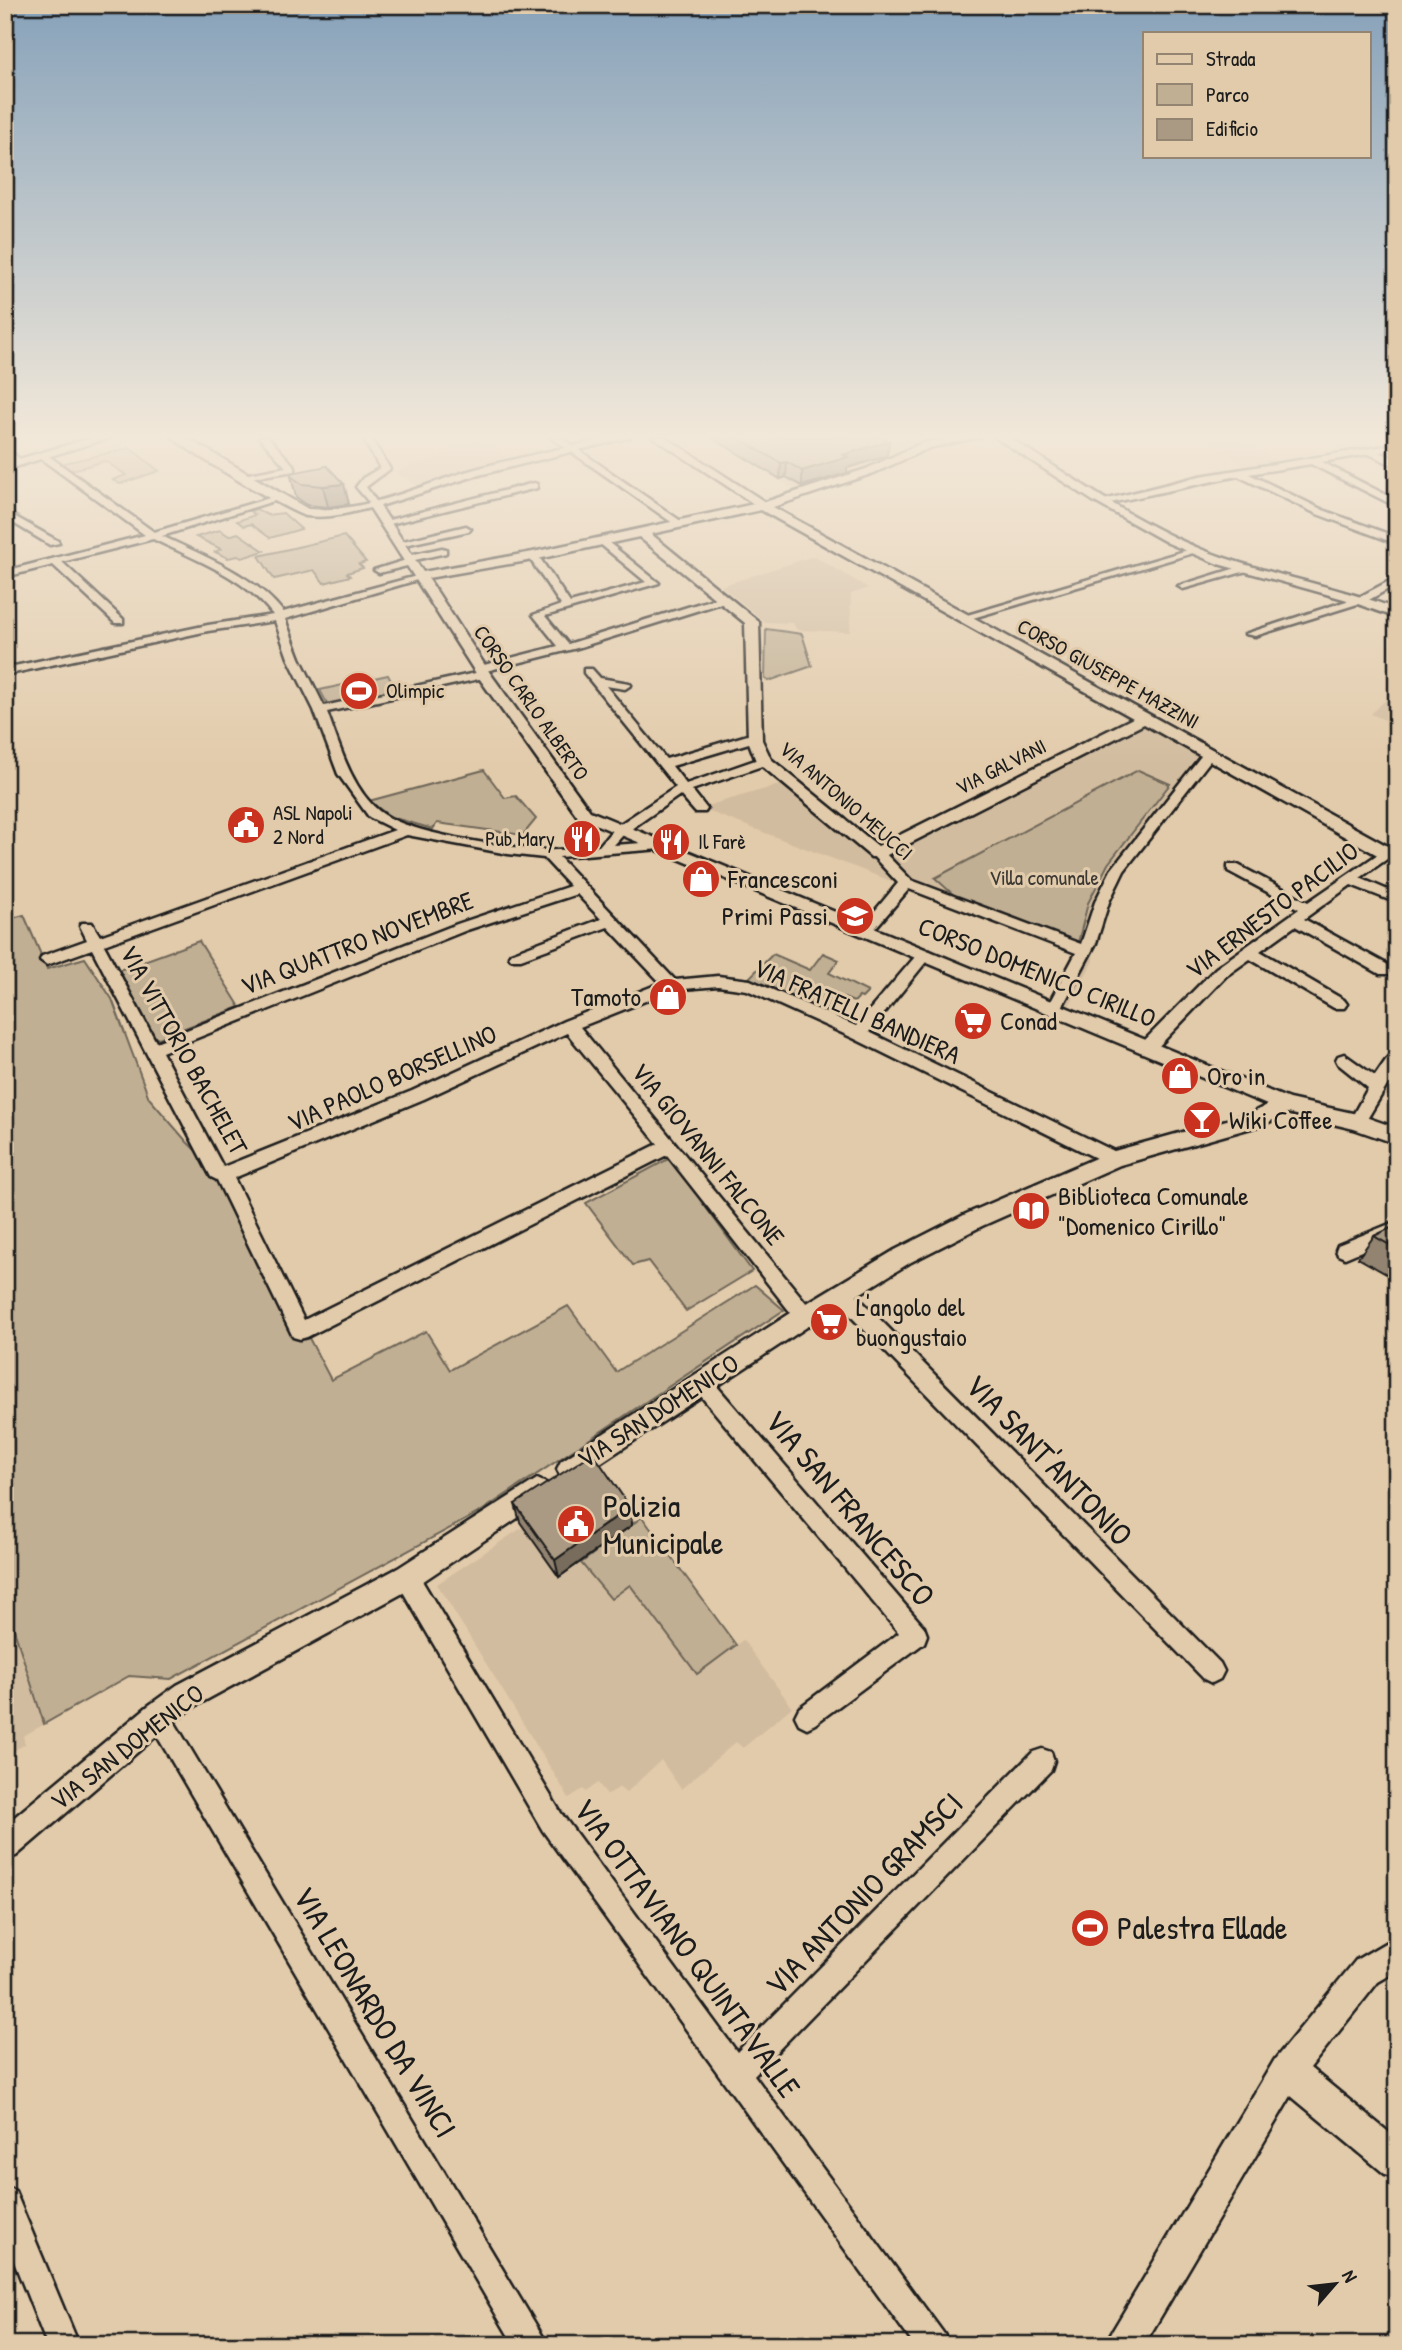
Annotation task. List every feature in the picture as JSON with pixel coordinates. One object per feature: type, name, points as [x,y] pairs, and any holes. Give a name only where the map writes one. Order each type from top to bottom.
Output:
[{"type":"street","points":[[5,574],[113,547]]},
{"type":"street","points":[[174,547],[262,594],[279,617],[294,658],[320,710],[335,755],[354,790],[374,814],[406,831],[478,847],[548,854],[658,847]]},
{"type":"street","name":"CORSO CARLO ALBERTO","points":[[402,547],[482,672],[578,807],[593,820],[658,847]]},
{"type":"street","points":[[5,672],[181,634],[279,617],[420,576],[577,547]]},
{"type":"street","points":[[565,649],[538,615],[654,583],[610,547]]},
{"type":"street","name":"VIA ANTONIO MEUCCI","points":[[659,547],[752,622],[755,737],[764,761],[877,853],[906,883],[866,930]]},
{"type":"street","name":"CORSO GIUSEPPE MAZZINI","points":[[835,547],[1209,754],[1394,852]]},
{"type":"street","points":[[1187,547],[1246,568],[1363,599],[1397,614]]},
{"type":"street","points":[[379,570],[442,551]]},
{"type":"street","points":[[962,618],[1195,551]]},
{"type":"street","points":[[533,556],[568,608]]},
{"type":"street","points":[[56,562],[119,621]]},
{"type":"street","points":[[1183,586],[1246,568]]},
{"type":"street","points":[[1251,634],[1363,599],[1397,580]]},
{"type":"street","points":[[320,710],[482,672],[724,600]]},
{"type":"street","points":[[625,685],[592,676],[700,809]]},
{"type":"street","name":"VIA GALVANI","points":[[877,853],[1144,718]]},
{"type":"street","points":[[664,764],[755,737]]},
{"type":"street","points":[[1055,1007],[1085,951],[1102,902],[1118,870],[1209,754]]},
{"type":"street","points":[[602,850],[619,831],[684,789],[764,761]]},
{"type":"street","points":[[47,960],[406,831]]},
{"type":"street","name":"CORSO DOMENICO CIRILLO","points":[[658,847],[1055,1007],[1285,1105],[1357,1122],[1397,1136]]},
{"type":"street","name":"VIA ERNESTO PACILIO","points":[[1149,1046],[1221,972],[1251,953],[1350,879],[1394,852]]},
{"type":"street","points":[[548,854],[671,985]]},
{"type":"street","points":[[1233,868],[1310,909]]},
{"type":"street","points":[[1350,879],[1397,900]]},
{"type":"street","points":[[906,883],[1085,951]]},
{"type":"street","name":"VIA QUATTRO NOVEMBRE","points":[[153,1049],[462,927],[580,888]]},
{"type":"street","points":[[1295,920],[1385,970]]},
{"type":"street","points":[[516,956],[611,921]]},
{"type":"street","name":"VIA VITTORIO BACHELET","points":[[87,926],[217,1172],[228,1174],[300,1331],[669,1146]]},
{"type":"street","points":[[1251,953],[1339,1004]]},
{"type":"street","points":[[859,1034],[925,954]]},
{"type":"street","name":"VIA FRATELLI BANDIERA","points":[[570,1026],[671,985],[719,982],[750,985],[859,1034],[1114,1159]]},
{"type":"street","name":"VIA GIOVANNI FALCONE","points":[[570,1026],[804,1315]]},
{"type":"street","name":"VIA PAOLO BORSELLINO","points":[[228,1174],[418,1095],[570,1026]]},
{"type":"street","points":[[1344,1060],[1377,1086]]},
{"type":"street","points":[[1357,1122],[1394,1062]]},
{"type":"street","name":"VIA SAN DOMENICO","points":[[5,1845],[158,1716],[228,1671],[411,1583],[804,1315],[903,1256],[974,1220],[1114,1159],[1258,1119],[1285,1105]]},
{"type":"street","points":[[1345,1250],[1397,1228]]},
{"type":"street","name":"VIA SANT'ANTONIO","points":[[841,1293],[1212,1671]]},
{"type":"street","name":"VIA SAN FRANCESCO","points":[[702,1383],[916,1634],[807,1716]]},
{"type":"street","name":"VIA OTTAVIANO QUINTAVALLE","points":[[411,1583],[552,1822],[933,2345]]},
{"type":"street","name":"VIA LEONARDO DA VINCI","points":[[158,1716],[532,2345]]},
{"type":"street","name":"VIA ANTONIO GRAMSCI","points":[[735,2074],[1042,1761]]},
{"type":"street","points":[[1123,2345],[1287,2071],[1367,1971],[1397,1952]]},
{"type":"street","points":[[1287,2071],[1397,2162]]},
{"type":"street","points":[[5,2201],[63,2345]]},
{"type":"shaded area","points":[[814,556],[868,588],[851,594],[850,632],[797,630],[793,623],[765,622],[721,586]]},
{"type":"shaded area","points":[[1397,689],[1397,725],[1371,714]]},
{"type":"shaded area","points":[[1136,716],[1213,758],[1123,873],[1094,938],[1093,961],[1068,1008],[1052,1001],[1080,955],[911,888],[878,926],[865,920],[896,883],[703,807],[793,781],[875,843],[879,843]]},
{"type":"shaded area","points":[[523,1527],[559,1576],[581,1562],[611,1599],[630,1584],[697,1674],[743,1640],[792,1707],[743,1748],[736,1742],[681,1789],[661,1760],[626,1793],[620,1787],[607,1795],[598,1783],[586,1792],[583,1789],[569,1798],[437,1584]]},
{"type":"shaded area","points":[[5,1602],[43,1725],[23,1736],[25,1744],[5,1756]]},
{"type":"green space","points":[[216,547],[258,547],[264,551],[242,558],[228,558],[215,552],[221,549]]},
{"type":"green space","points":[[299,547],[353,547],[366,562],[359,564],[363,568],[347,573],[350,576],[324,583],[314,570],[274,579],[259,556]]},
{"type":"green space","points":[[766,629],[802,634],[812,666],[769,681],[765,679]]},
{"type":"green space","name":"Olimpic","points":[[388,675],[397,692],[329,707],[320,690]]},
{"type":"green space","points":[[484,770],[505,798],[516,796],[536,819],[523,835],[437,823],[433,829],[391,817],[369,801]]},
{"type":"green space","name":"Villa comunale","points":[[1138,770],[1170,784],[1108,864],[1088,903],[1077,947],[956,897],[935,878]]},
{"type":"green space","points":[[24,915],[47,969],[85,958],[112,999],[149,1098],[187,1142],[226,1180],[331,1380],[426,1331],[450,1370],[568,1306],[616,1372],[755,1285],[784,1310],[480,1512],[171,1679],[129,1676],[44,1724],[5,1601],[5,920]]},
{"type":"green space","points":[[199,941],[240,1007],[156,1039],[119,970]]},
{"type":"green space","points":[[823,953],[839,960],[829,973],[868,992],[862,998],[859,997],[854,1002],[841,997],[825,1015],[794,996],[748,979],[773,954],[810,970]]},
{"type":"green space","points":[[670,1158],[752,1271],[686,1311],[648,1261],[633,1265],[586,1203]]},
{"type":"green space","points":[[642,1517],[736,1645],[697,1674],[630,1585],[611,1599],[581,1563]]},
{"type":"building","points":[[1397,1225],[1397,1249],[1374,1236]]},
{"type":"building","name":"Polizia Municipale","points":[[593,1453],[630,1507],[555,1560],[515,1504]]},
{"type":"place","name":"Olimpic","points":[[359,691]]},
{"type":"place","name":"ASL Napoli 2 Nord","points":[[246,825]]},
{"type":"place","name":"Pub Mary","points":[[582,839]]},
{"type":"place","name":"Il Farè","points":[[671,842]]},
{"type":"place","name":"Francesconi","points":[[701,879]]},
{"type":"place","name":"Primi Passi","points":[[855,916]]},
{"type":"place","name":"Tamoto","points":[[668,997]]},
{"type":"place","name":"Conad","points":[[973,1021]]},
{"type":"place","name":"Oro in","points":[[1180,1076]]},
{"type":"place","name":"Wiki Coffee","points":[[1202,1120]]},
{"type":"place","name":"Biblioteca Comunale \"Domenico Cirillo\"","points":[[1031,1211]]},
{"type":"place","name":"L'angolo del buongustaio","points":[[829,1322]]},
{"type":"place","name":"Polizia Municipale","points":[[576,1524]]},
{"type":"place","name":"Palestra Ellade","points":[[1090,1928]]}]
